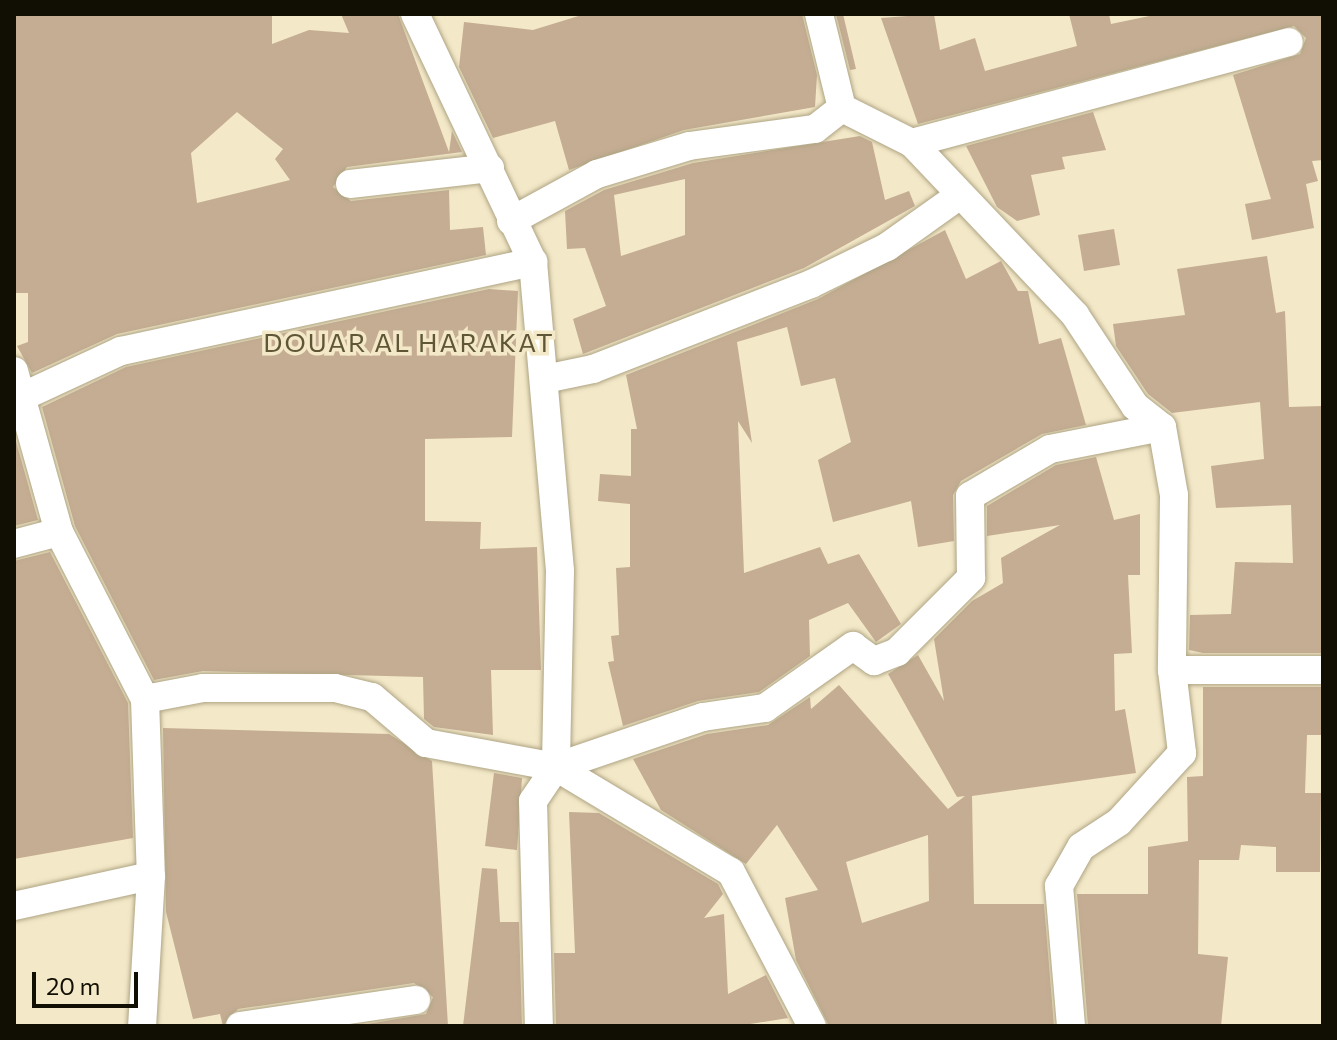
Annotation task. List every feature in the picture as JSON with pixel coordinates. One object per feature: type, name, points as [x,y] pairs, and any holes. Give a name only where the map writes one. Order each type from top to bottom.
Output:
[{"type":"street","points":[[415,14],[533,262],[560,571],[556,767],[533,801],[539,1026]]},
{"type":"street","points":[[819,14],[842,108],[912,143],[957,197],[1075,315],[1135,406],[1162,427],[1174,495],[1172,670],[1182,753],[1119,822],[1081,847],[1059,886],[1071,1026]]},
{"type":"street","points":[[912,143],[1289,42]]},
{"type":"street","points":[[511,221],[597,174],[689,146],[815,129],[842,108]]},
{"type":"street","points":[[350,184],[490,168]]},
{"type":"street","points":[[545,379],[593,369],[811,284],[887,247],[957,197]]},
{"type":"street","points":[[142,1026],[151,876],[145,699],[59,532],[20,383],[121,351],[533,262]]},
{"type":"street","points":[[556,767],[703,717],[765,708],[853,646],[874,661],[897,652],[971,578],[970,496],[1050,449],[1162,427]]},
{"type":"street","points":[[14,544],[59,532]]},
{"type":"street","points":[[1172,670],[1323,670]]},
{"type":"street","points":[[145,699],[203,688],[335,688],[372,697],[426,743],[556,767],[731,872],[812,1026]]},
{"type":"street","points":[[14,906],[151,876]]},
{"type":"street","points":[[240,1026],[416,1000]]},
{"type":"building","points":[[14,14],[272,14],[272,44],[309,30],[349,33],[341,14],[398,14],[449,152],[452,131],[462,152],[347,167],[333,187],[351,201],[449,190],[450,230],[483,227],[486,255],[117,334],[32,373],[17,346],[28,342],[28,293],[14,293]],"holes":[[[237,112],[283,149],[275,159],[290,180],[197,203],[191,153]]]},
{"type":"building","points":[[585,14],[802,14],[817,75],[815,107],[684,130],[569,170],[555,121],[493,138],[459,67],[464,22],[533,30]]},
{"type":"building","points":[[836,14],[843,14],[856,69],[850,70]]},
{"type":"building","points":[[934,14],[940,50],[975,38],[985,71],[1077,46],[1069,14],[1109,14],[1111,24],[1159,14],[1323,14],[1323,160],[1312,161],[1318,181],[1306,184],[1314,228],[1252,240],[1245,204],[1271,199],[1233,75],[1300,54],[1306,38],[1294,26],[918,124],[881,18]]},
{"type":"building","points":[[1093,112],[1106,150],[1062,157],[1065,169],[1031,175],[1040,215],[1017,221],[997,207],[966,146]]},
{"type":"building","points":[[860,136],[872,142],[885,200],[909,191],[915,206],[804,268],[583,354],[573,319],[606,306],[585,248],[567,249],[565,211],[604,190],[693,163]],"holes":[[[685,179],[685,235],[621,256],[614,195]]]},
{"type":"building","points":[[1114,229],[1120,265],[1084,271],[1078,235]]},
{"type":"building","points":[[945,230],[966,279],[1001,261],[1018,291],[1028,291],[1039,344],[1061,338],[1086,425],[1042,434],[961,481],[953,495],[954,541],[918,547],[911,501],[833,522],[818,460],[851,442],[835,378],[801,386],[787,327],[737,342],[752,443],[738,421],[744,573],[820,547],[828,564],[859,554],[901,624],[876,642],[848,603],[809,620],[810,656],[759,692],[698,701],[623,726],[608,662],[614,661],[611,636],[619,635],[616,568],[630,567],[630,504],[598,501],[600,474],[631,476],[631,429],[637,429],[626,375],[818,299]]},
{"type":"building","points":[[1267,256],[1276,313],[1285,311],[1289,407],[1323,406],[1323,653],[1203,653],[1189,650],[1190,615],[1231,614],[1235,562],[1293,563],[1291,505],[1216,508],[1211,466],[1264,459],[1260,402],[1172,413],[1148,394],[1116,346],[1113,324],[1185,315],[1177,269]]},
{"type":"building","points":[[489,289],[518,291],[512,437],[425,439],[425,521],[481,522],[480,549],[537,547],[541,670],[491,670],[493,735],[434,727],[424,719],[423,677],[203,671],[154,680],[75,526],[42,407],[126,367]]},
{"type":"building","points":[[14,434],[38,520],[14,526]]},
{"type":"building","points":[[1096,457],[1114,520],[1140,514],[1140,575],[1128,575],[1132,653],[1114,654],[1115,711],[1125,709],[1136,773],[972,796],[974,904],[1044,904],[1054,1026],[829,1026],[796,960],[785,898],[818,890],[777,825],[746,864],[661,810],[633,759],[707,734],[768,725],[810,697],[811,709],[839,685],[948,809],[965,796],[957,797],[888,674],[918,655],[944,701],[934,639],[972,601],[1003,583],[1001,558],[1060,525],[987,536],[987,506],[1056,465]],"holes":[[[928,835],[929,901],[862,923],[846,862]]]},
{"type":"building","points":[[50,552],[128,703],[133,838],[14,859],[14,561]]},
{"type":"building","points":[[1203,687],[1323,687],[1323,735],[1307,735],[1305,793],[1321,793],[1320,872],[1276,872],[1276,847],[1241,845],[1239,860],[1199,860],[1198,954],[1228,957],[1221,1026],[1088,1026],[1077,894],[1148,894],[1148,847],[1188,841],[1187,777],[1203,776]]},
{"type":"building","points":[[163,728],[389,734],[432,761],[448,1026],[356,1026],[426,1014],[433,997],[414,983],[238,1009],[223,1026],[220,1014],[193,1019],[166,912]]},
{"type":"building","points":[[494,773],[522,778],[517,850],[485,846]]},
{"type":"building","points":[[569,812],[599,813],[718,884],[723,894],[704,918],[724,914],[728,994],[766,975],[788,1018],[738,1026],[556,1026],[554,953],[575,953]]},
{"type":"building","points":[[482,868],[497,869],[500,922],[519,922],[522,1026],[463,1026]]},
{"type":"district","name":"DOUAR AL HARAKAT","points":[[409,342]]}]
